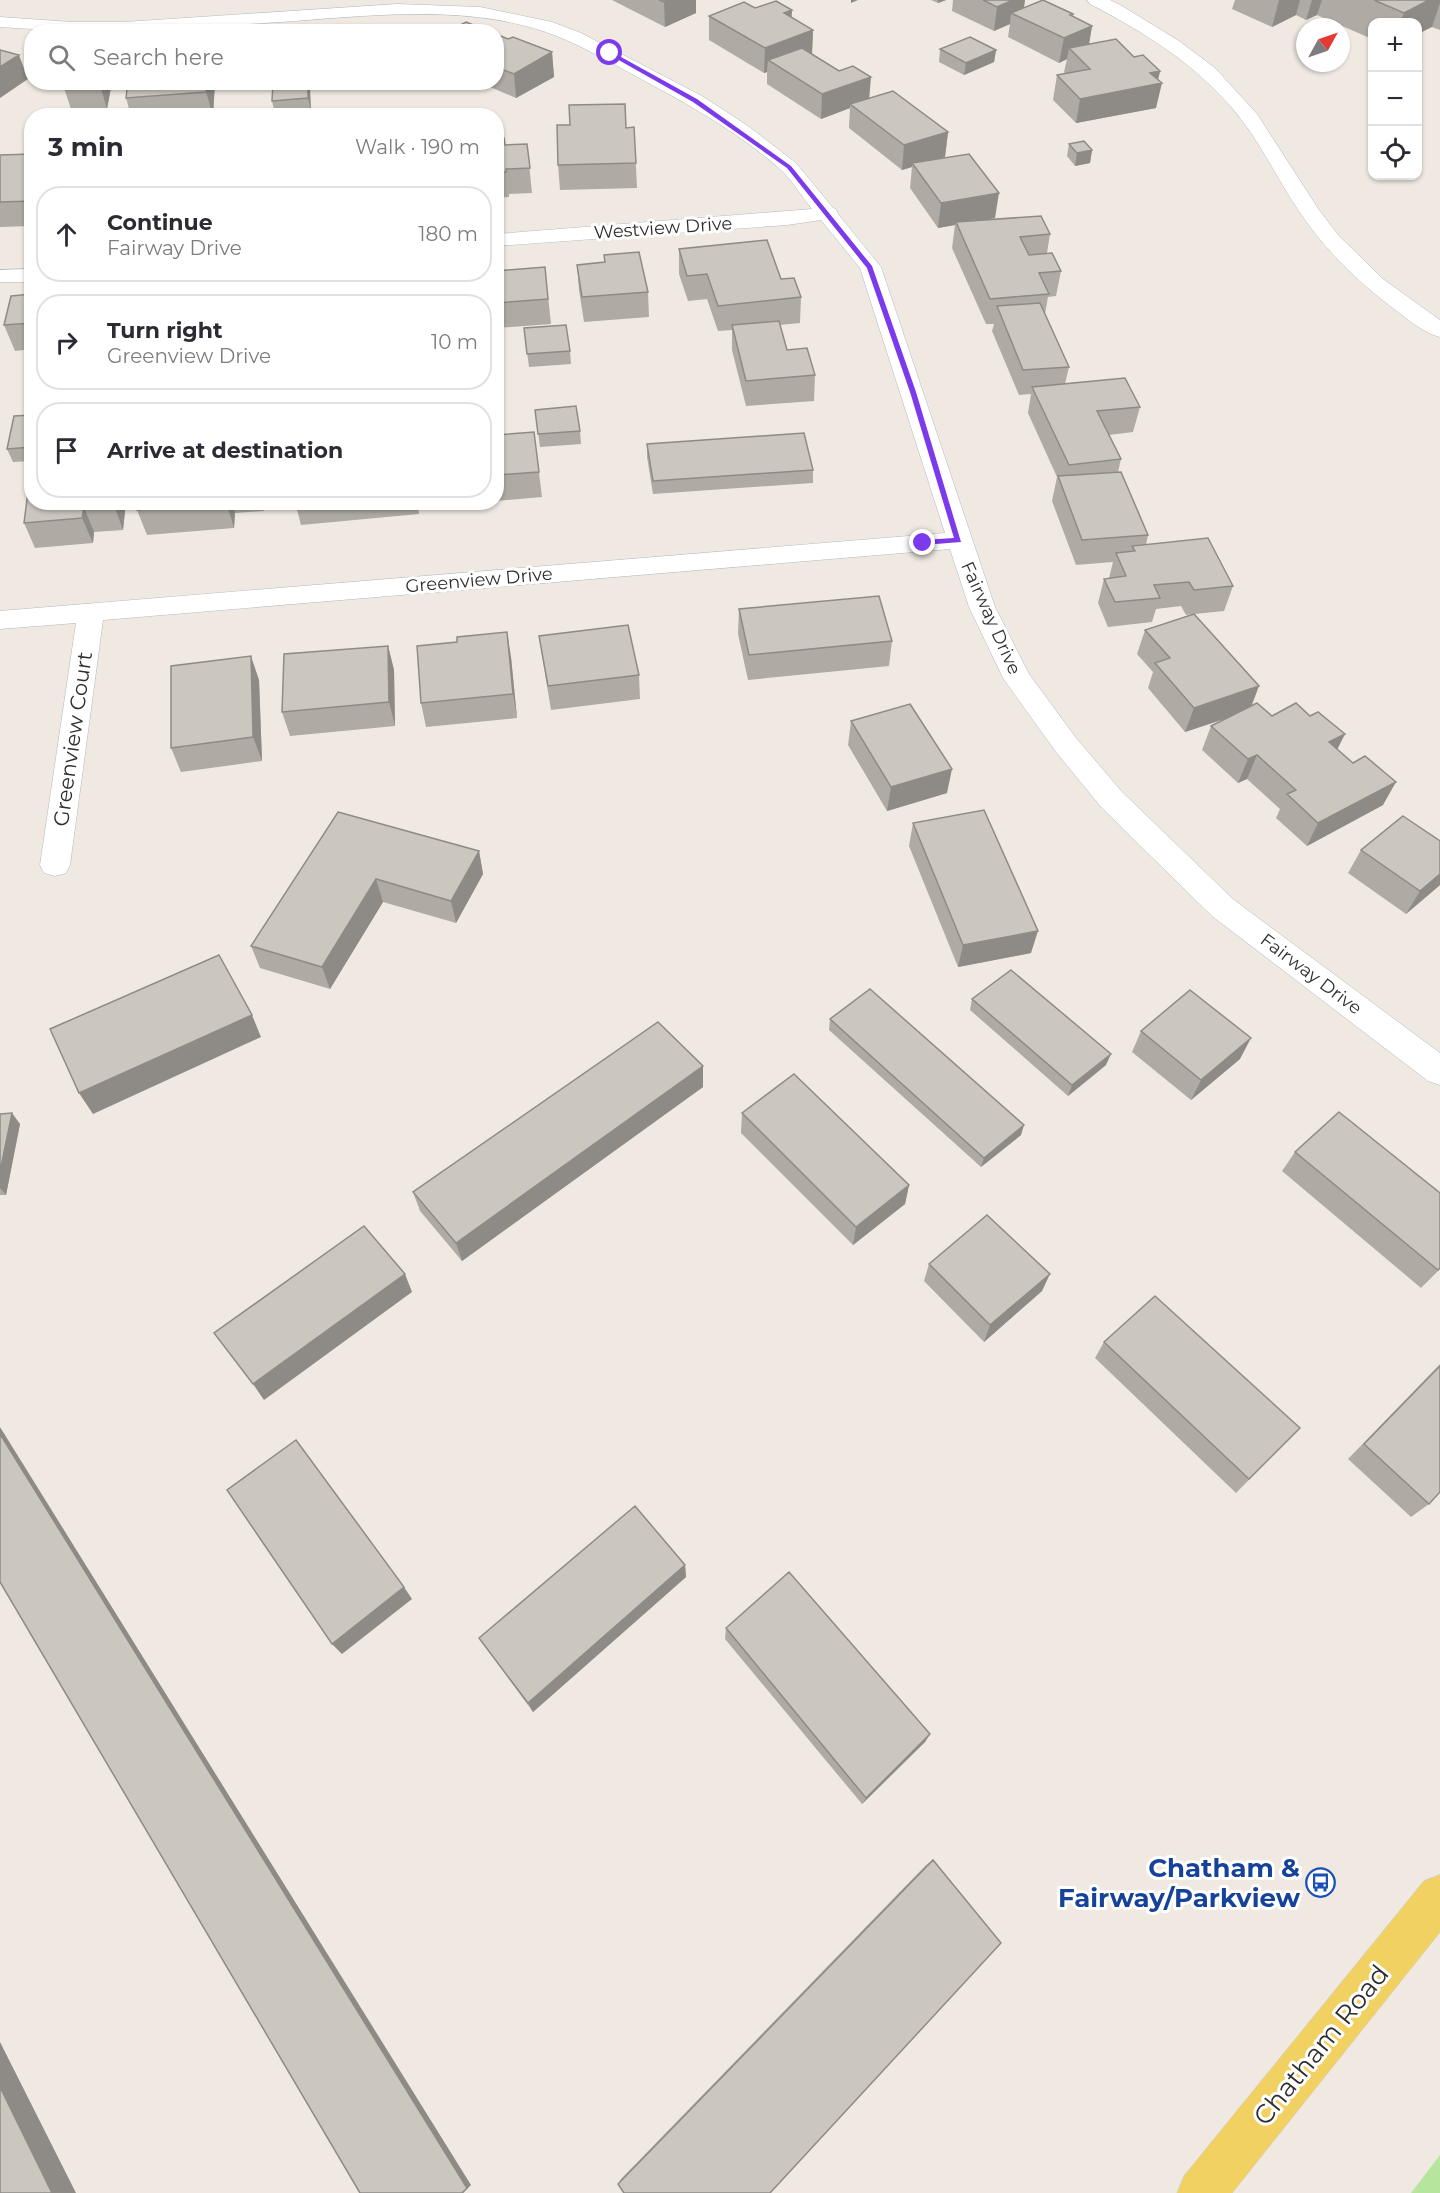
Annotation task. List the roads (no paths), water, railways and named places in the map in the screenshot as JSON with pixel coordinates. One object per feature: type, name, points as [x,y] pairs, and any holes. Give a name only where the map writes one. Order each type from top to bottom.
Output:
[{"type":"main road","name":"Chatham Road","points":[[1201,2193],[1440,1897]]},
{"type":"street","points":[[1096,0],[1177,47],[1219,84],[1239,104],[1262,135],[1321,228],[1359,268],[1391,296],[1440,330]]},
{"type":"street","name":"Fairway Drive","points":[[174,24],[424,9],[480,12],[546,26],[610,53],[695,100],[789,167],[829,213],[870,267],[913,392],[958,540],[982,607],[1017,678],[1066,746],[1112,800],[1223,908],[1440,1071]]},
{"type":"street","name":"Fairway Drive","points":[[0,21],[24,24]]},
{"type":"street","name":"Westview Drive","points":[[504,239],[787,219],[829,213]]},
{"type":"street","points":[[0,276],[24,275]]},
{"type":"street","name":"Greenview Drive","points":[[0,620],[958,540]]},
{"type":"street","name":"Greenview Court","points":[[55,865],[91,612]]},
{"type":"place","name":"Chatham & Fairway/Parkview","points":[[1321,1883]]}]
